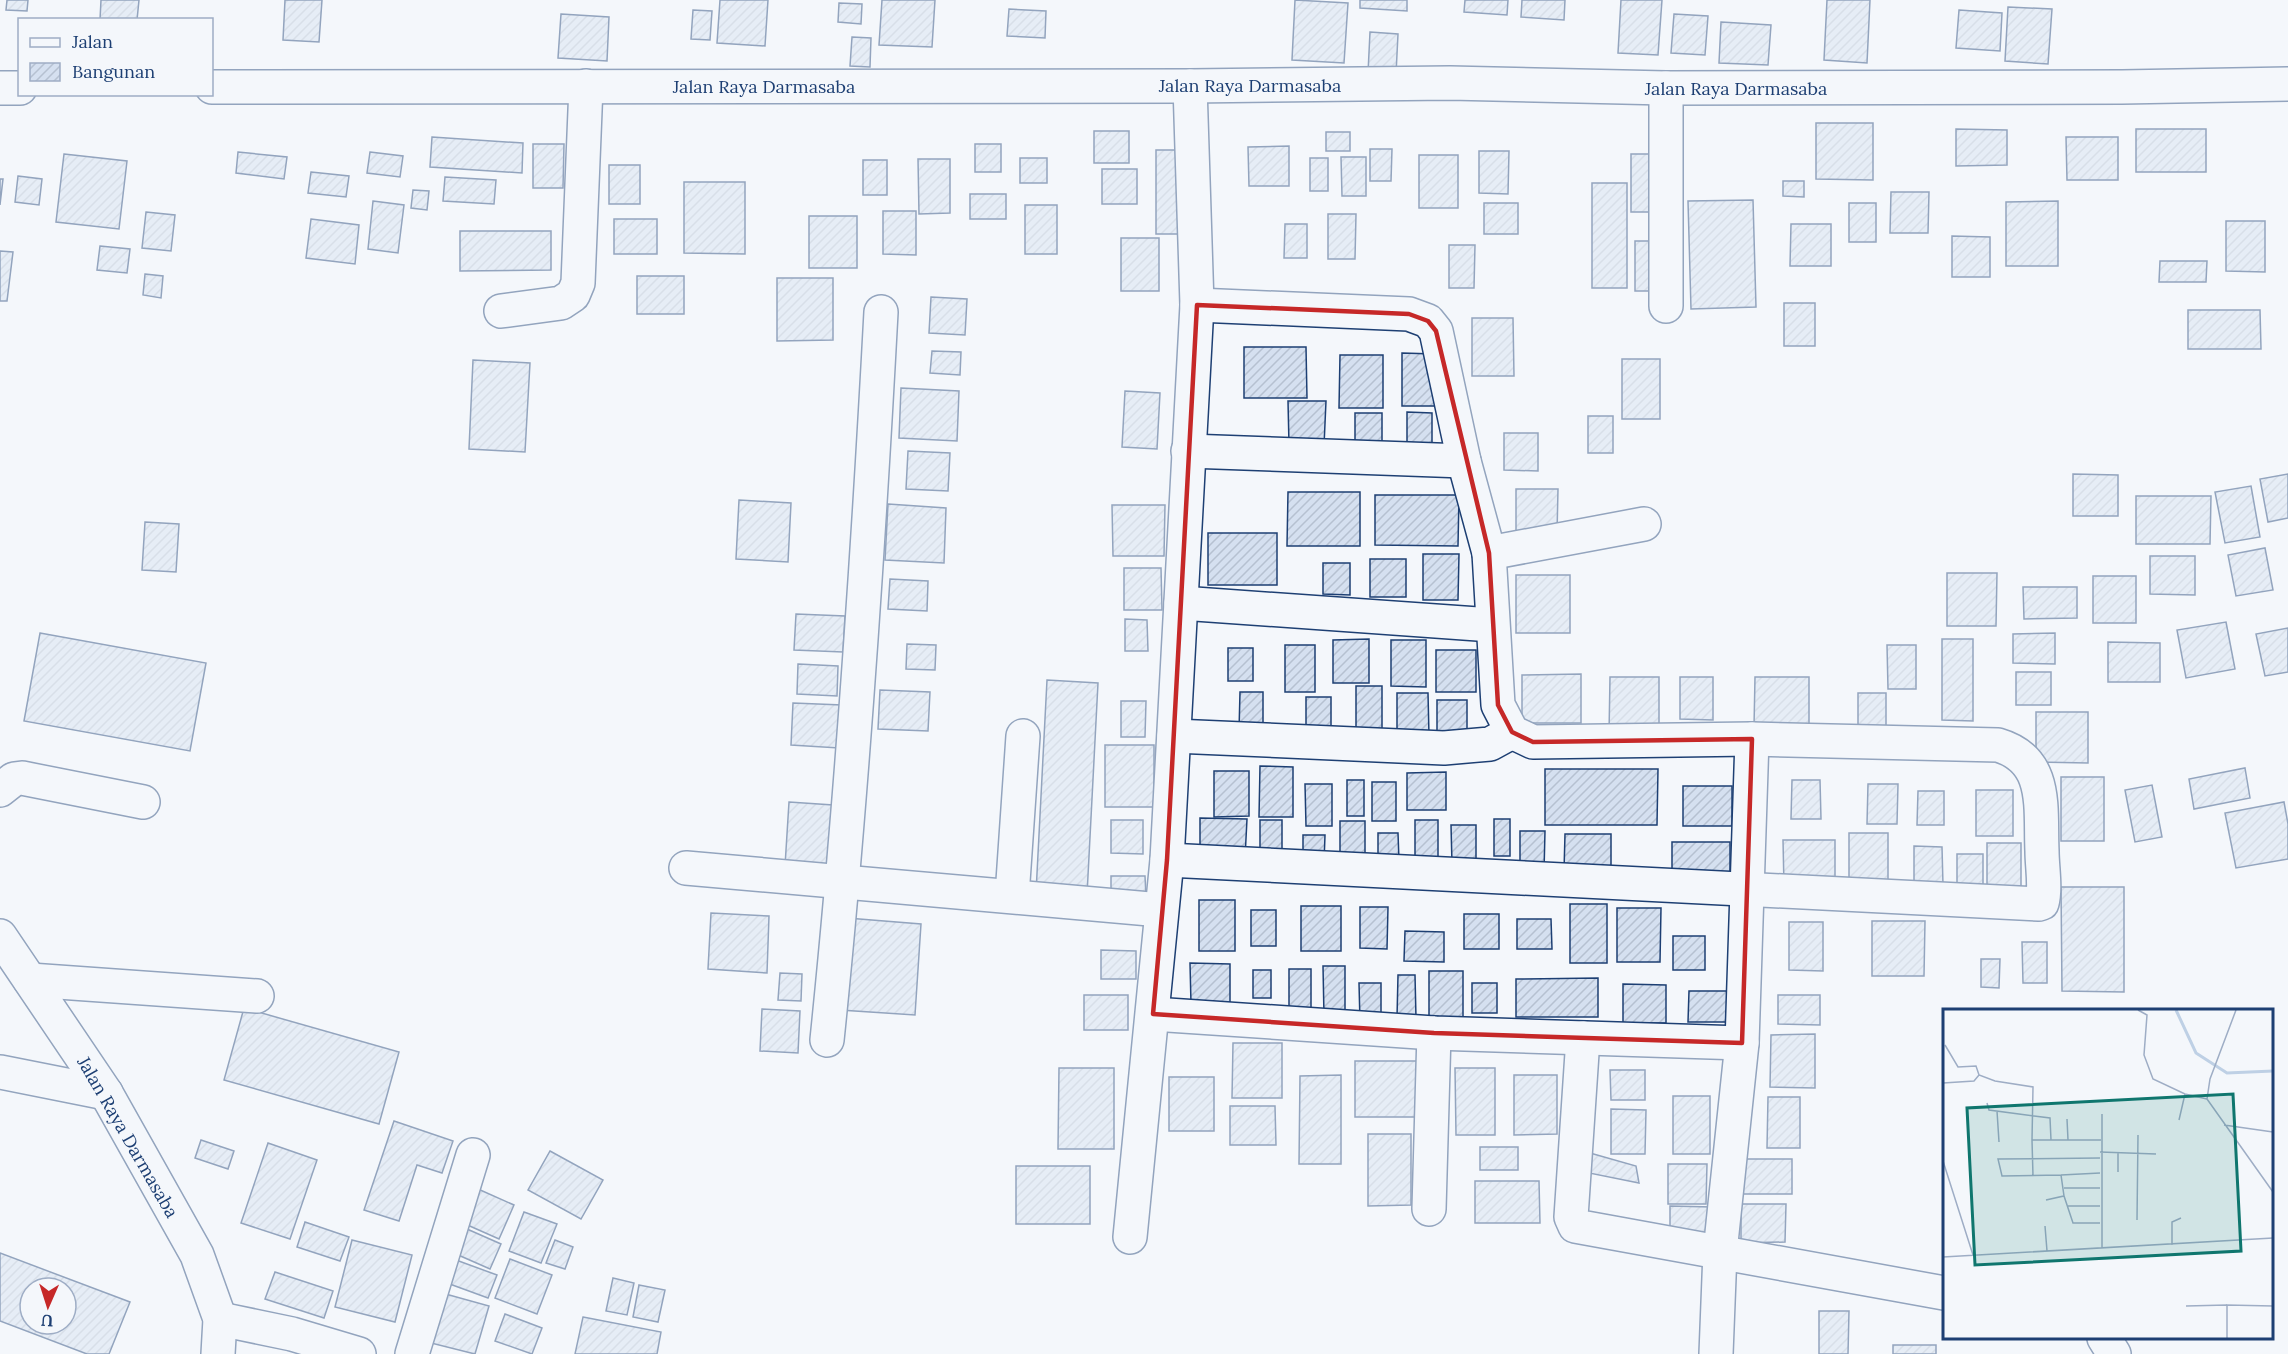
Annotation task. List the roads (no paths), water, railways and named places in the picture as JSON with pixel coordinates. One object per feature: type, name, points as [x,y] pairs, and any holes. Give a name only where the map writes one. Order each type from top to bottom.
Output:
[{"type":"street","name":"Jalan Raya Darmasaba","points":[[213,87],[1190,86],[1450,83],[1666,88],[2122,87],[2288,84]]},
{"type":"street","points":[[501,311],[561,303],[573,295],[578,283],[586,86]]},
{"type":"street","points":[[1130,1237],[1167,860],[1197,305],[1190,86]]},
{"type":"street","points":[[0,88],[18,88]]},
{"type":"street","points":[[1666,88],[1666,306]]},
{"type":"street","points":[[1167,860],[1746,891],[2039,904],[2043,900],[2039,784],[2027,761],[2014,750],[1998,745],[1752,739],[1541,742],[1521,738],[1512,732],[1498,705],[1489,553],[1464,461],[1436,330],[1428,321],[1409,314],[1197,305]]},
{"type":"street","points":[[827,1040],[843,883],[870,506],[881,312]]},
{"type":"street","points":[[1188,451],[1464,461]]},
{"type":"street","points":[[1489,553],[1644,524]]},
{"type":"street","points":[[1181,603],[1492,625]]},
{"type":"street","points":[[1174,736],[1444,748],[1490,744],[1512,732]]},
{"type":"street","points":[[1012,896],[1023,736]]},
{"type":"street","points":[[1716,1354],[1720,1252],[1742,1043],[1752,739]]},
{"type":"street","points":[[0,790],[14,779],[22,778],[143,802]]},
{"type":"street","points":[[686,868],[1161,910]]},
{"type":"street","name":"Jalan Raya Darmasaba","points":[[0,936],[106,1093],[197,1255],[220,1318],[218,1354]]},
{"type":"street","points":[[30,980],[257,996]]},
{"type":"street","points":[[1153,1014],[1434,1033],[1742,1043]]},
{"type":"street","points":[[1429,1209],[1434,1033]]},
{"type":"street","points":[[1583,1038],[1571,1217],[1575,1226],[1943,1293]]},
{"type":"street","points":[[0,1072],[106,1093]]},
{"type":"street","points":[[412,1354],[473,1155]]},
{"type":"street","points":[[220,1318],[292,1334],[359,1354]]},
{"type":"street","points":[[2105,1339],[2114,1354]]}]
